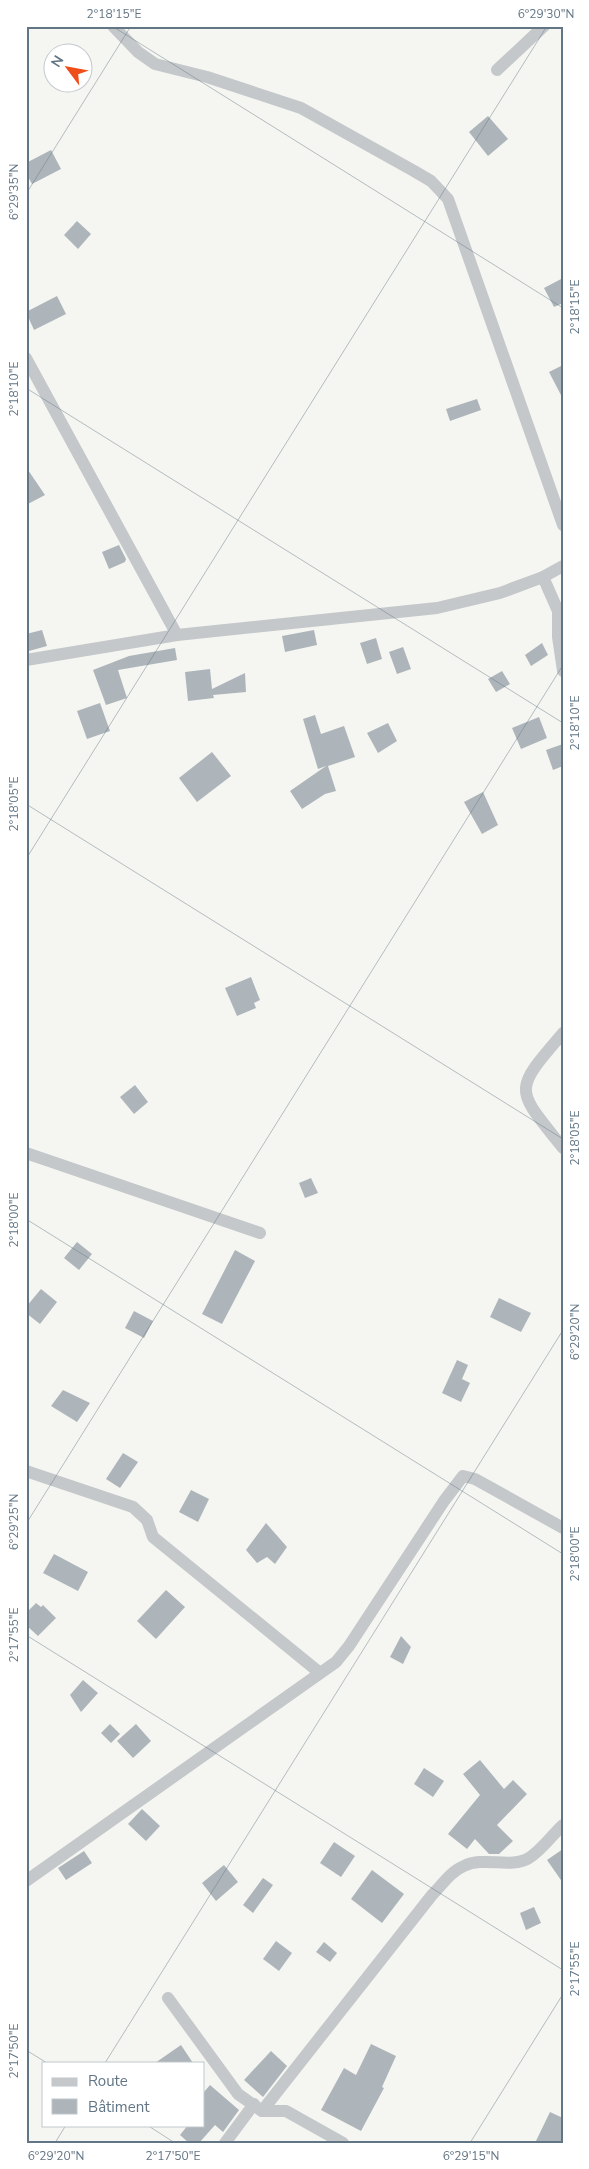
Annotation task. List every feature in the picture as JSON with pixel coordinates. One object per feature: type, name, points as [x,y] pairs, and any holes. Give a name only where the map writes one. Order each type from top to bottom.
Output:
[{"type":"street","points":[[113,26],[138,52],[155,64],[207,77],[301,108],[414,170],[431,181],[448,199],[563,525]]},
{"type":"street","points":[[497,70],[544,26]]},
{"type":"street","points":[[26,358],[177,635]]},
{"type":"street","points":[[26,660],[177,635],[437,608],[500,593],[543,577],[563,566]]},
{"type":"street","points":[[543,577],[558,611],[558,637],[563,671]]},
{"type":"street","points":[[563,1033],[532,1069],[525,1083],[524,1092],[535,1114],[563,1148]]},
{"type":"street","points":[[26,1153],[260,1233]]},
{"type":"street","points":[[26,1471],[132,1508],[147,1520],[153,1537],[320,1673]]},
{"type":"street","points":[[26,1881],[336,1662],[349,1646],[444,1501],[464,1476],[475,1479],[563,1528]]},
{"type":"street","points":[[225,2143],[258,2108],[432,1895],[451,1875],[464,1866],[478,1862],[518,1862],[529,1858],[563,1825]]},
{"type":"street","points":[[168,1998],[238,2094],[258,2108],[286,2111],[343,2143]]},
{"type":"building","points":[[488,116],[508,139],[488,156],[469,132]]},
{"type":"building","points":[[51,150],[61,169],[32,184],[26,173],[26,163]]},
{"type":"building","points":[[77,221],[91,234],[78,249],[64,235]]},
{"type":"building","points":[[563,278],[563,303],[554,307],[544,288]]},
{"type":"building","points":[[57,296],[66,314],[34,330],[26,312]]},
{"type":"building","points":[[563,365],[563,399],[549,372]]},
{"type":"building","points":[[477,399],[481,410],[450,421],[446,409]]},
{"type":"building","points":[[26,467],[45,495],[26,505]]},
{"type":"building","points":[[119,545],[126,559],[125,562],[109,569],[102,552]]},
{"type":"building","points":[[42,630],[47,646],[29,651],[26,634]]},
{"type":"building","points":[[314,630],[317,645],[285,652],[282,636]]},
{"type":"building","points":[[376,638],[382,659],[367,664],[360,643]]},
{"type":"building","points":[[542,643],[548,655],[531,666],[525,655]]},
{"type":"building","points":[[403,647],[411,669],[397,674],[389,652]]},
{"type":"building","points":[[175,648],[177,660],[118,670],[127,698],[106,705],[93,670],[129,656]]},
{"type":"building","points":[[210,669],[212,689],[245,673],[246,692],[213,695],[214,698],[188,701],[185,672]]},
{"type":"building","points":[[502,671],[510,684],[496,692],[488,679]]},
{"type":"building","points":[[100,703],[110,731],[87,739],[77,711]]},
{"type":"building","points":[[315,715],[321,734],[344,726],[355,757],[328,766],[336,791],[325,794],[302,809],[290,791],[326,766],[318,769],[303,719]]},
{"type":"building","points":[[539,717],[547,738],[521,749],[512,728]]},
{"type":"building","points":[[388,723],[397,741],[378,753],[367,733]]},
{"type":"building","points":[[563,744],[563,766],[553,770],[546,750]]},
{"type":"building","points":[[212,752],[231,776],[197,802],[179,778]]},
{"type":"building","points":[[483,792],[498,825],[482,834],[464,802]]},
{"type":"building","points":[[251,977],[260,1000],[254,1003],[256,1008],[237,1016],[225,988]]},
{"type":"building","points":[[135,1085],[148,1102],[134,1114],[120,1097]]},
{"type":"building","points":[[311,1178],[318,1193],[305,1198],[299,1183]]},
{"type":"building","points":[[77,1242],[92,1254],[79,1270],[64,1258]]},
{"type":"building","points":[[235,1250],[255,1261],[222,1324],[202,1314]]},
{"type":"building","points":[[41,1289],[57,1302],[40,1324],[26,1313],[26,1307]]},
{"type":"building","points":[[499,1298],[531,1313],[521,1332],[490,1317]]},
{"type":"building","points":[[134,1311],[153,1321],[144,1338],[125,1328]]},
{"type":"building","points":[[457,1360],[468,1365],[462,1379],[470,1383],[461,1402],[442,1393]]},
{"type":"building","points":[[63,1390],[90,1403],[77,1422],[51,1406]]},
{"type":"building","points":[[123,1453],[138,1462],[120,1488],[106,1479]]},
{"type":"building","points":[[191,1490],[209,1499],[198,1522],[179,1512]]},
{"type":"building","points":[[266,1523],[287,1547],[275,1564],[267,1557],[257,1563],[246,1550]]},
{"type":"building","points":[[54,1554],[88,1572],[78,1591],[43,1573]]},
{"type":"building","points":[[166,1590],[185,1607],[156,1639],[137,1621]]},
{"type":"building","points":[[36,1603],[41,1607],[43,1605],[56,1618],[38,1636],[26,1625],[26,1613]]},
{"type":"building","points":[[401,1636],[411,1647],[403,1664],[390,1657]]},
{"type":"building","points":[[83,1680],[98,1693],[81,1712],[70,1695]]},
{"type":"building","points":[[110,1724],[120,1734],[111,1743],[101,1733]]},
{"type":"building","points":[[136,1724],[151,1741],[133,1758],[117,1741]]},
{"type":"building","points":[[480,1760],[504,1789],[513,1780],[527,1794],[497,1825],[513,1841],[499,1854],[489,1854],[475,1839],[467,1849],[448,1834],[480,1795],[463,1774]]},
{"type":"building","points":[[424,1768],[444,1781],[433,1797],[414,1784]]},
{"type":"building","points":[[142,1809],[160,1826],[146,1841],[128,1824]]},
{"type":"building","points":[[334,1842],[355,1856],[341,1877],[320,1863]]},
{"type":"building","points":[[563,1849],[563,1883],[547,1860]]},
{"type":"building","points":[[84,1851],[92,1863],[66,1880],[58,1868]]},
{"type":"building","points":[[224,1865],[238,1882],[216,1901],[202,1883]]},
{"type":"building","points":[[372,1870],[404,1894],[382,1923],[351,1899]]},
{"type":"building","points":[[263,1878],[273,1885],[253,1913],[243,1905]]},
{"type":"building","points":[[534,1907],[541,1923],[526,1930],[520,1913]]},
{"type":"building","points":[[276,1941],[292,1953],[279,1971],[263,1959]]},
{"type":"building","points":[[324,1942],[337,1953],[330,1962],[316,1952]]},
{"type":"building","points":[[371,2044],[396,2056],[382,2087],[384,2088],[361,2131],[321,2110],[344,2068],[356,2075]]},
{"type":"building","points":[[181,2045],[192,2062],[156,2062]]},
{"type":"building","points":[[271,2051],[287,2066],[263,2097],[244,2080]]},
{"type":"building","points":[[210,2085],[239,2110],[223,2132],[215,2125],[199,2143],[189,2143],[180,2135],[187,2126],[205,2126],[205,2091]]},
{"type":"building","points":[[550,2112],[563,2118],[563,2137],[560,2143],[535,2143]]}]
